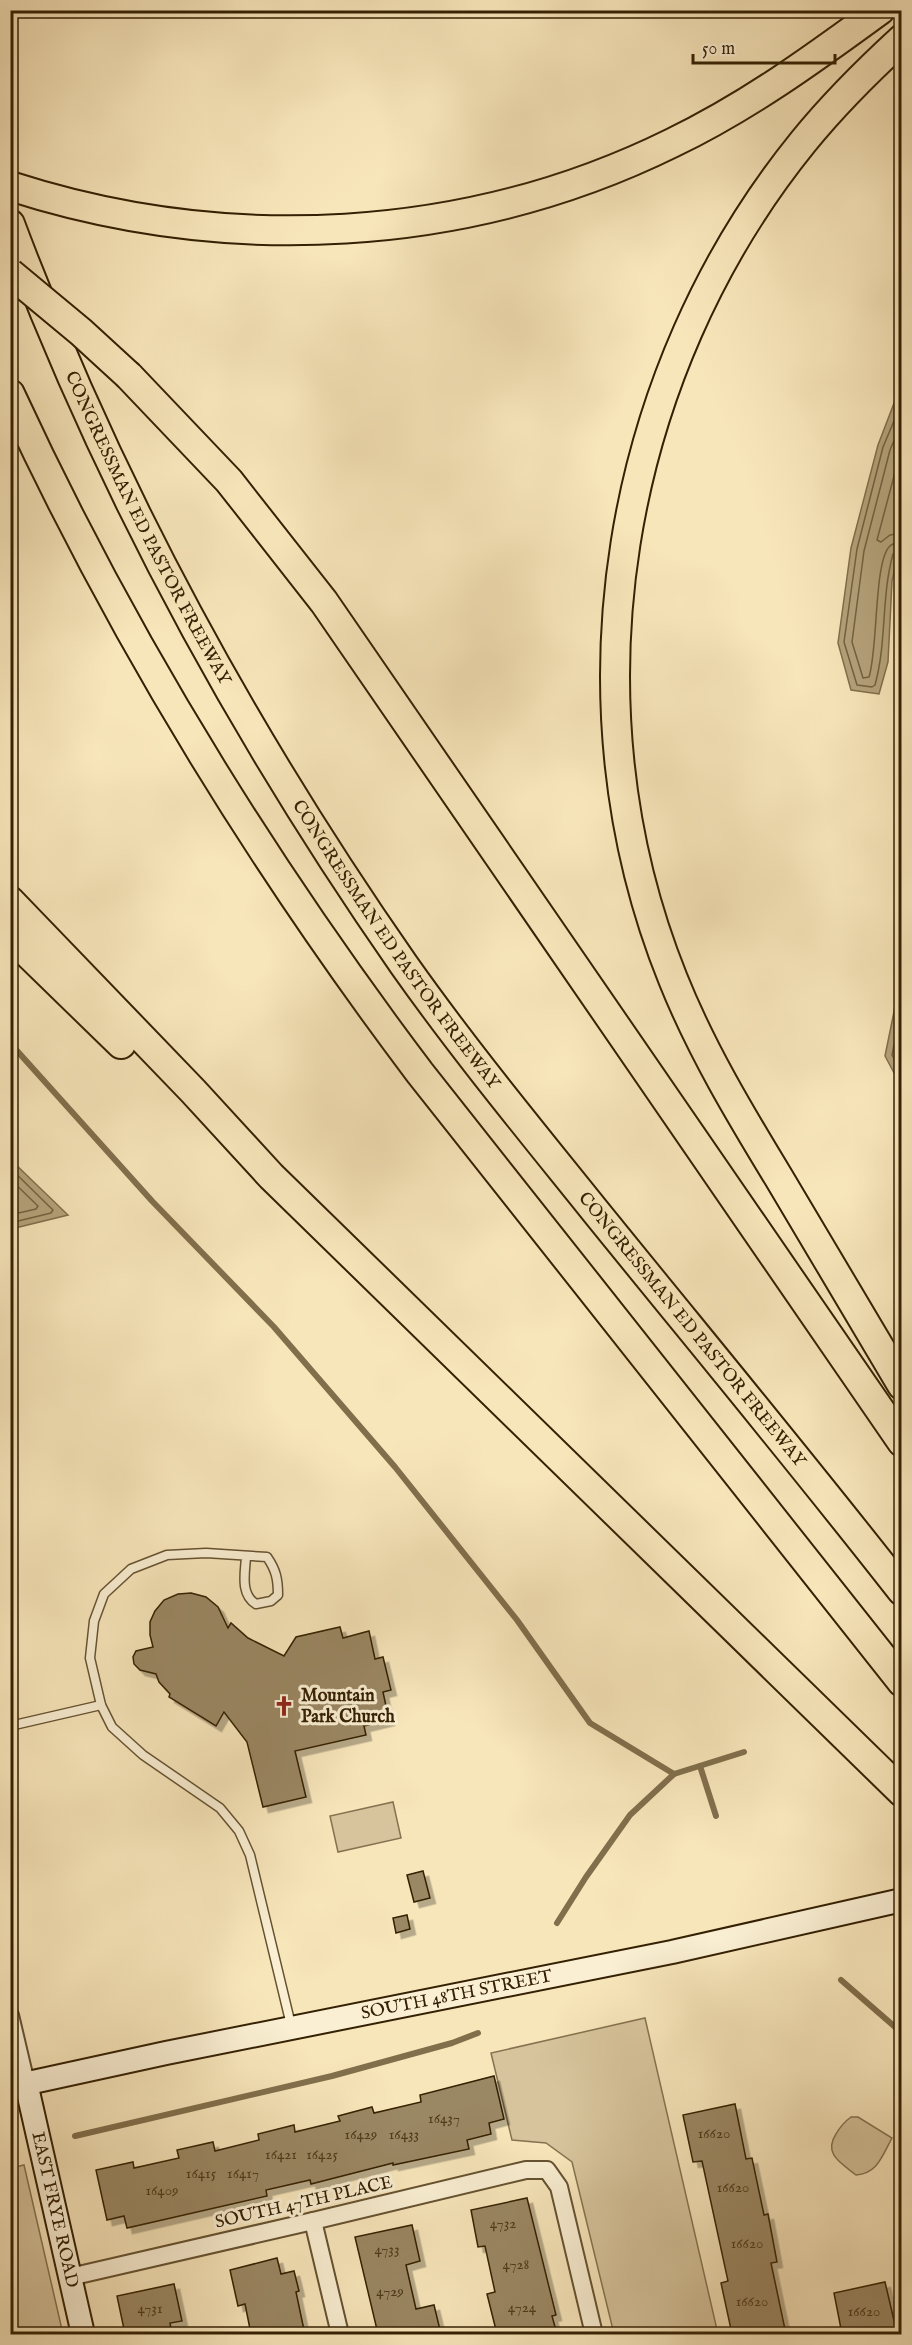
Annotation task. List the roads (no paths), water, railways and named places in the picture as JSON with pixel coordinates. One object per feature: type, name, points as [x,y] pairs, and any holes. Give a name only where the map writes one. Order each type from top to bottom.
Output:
[{"type":"highway","points":[[10,186],[70,204],[164,223],[278,231],[353,229],[459,215],[530,197],[635,161],[710,124],[784,79],[879,10]]},
{"type":"highway","points":[[902,39],[843,96],[780,172],[727,254],[689,327],[651,427],[632,501],[617,604],[615,679],[618,750],[631,836],[651,918],[673,978],[700,1040],[732,1099],[902,1385]]},
{"type":"highway","name":"CONGRESSMAN ED PASTOR FREEWAY","points":[[10,224],[92,423],[147,538],[224,683],[326,851],[405,967],[468,1050],[902,1591]]},
{"type":"highway","points":[[10,273],[81,332],[129,376],[228,481],[324,602],[902,1442]]},
{"type":"highway","points":[[10,394],[85,548],[151,669],[222,787],[298,903],[378,1018],[902,1682]]},
{"type":"highway","points":[[10,901],[193,1091],[271,1176],[902,1792]]},
{"type":"highway","points":[[10,936],[180,1102],[271,1176]]},
{"type":"street","name":"SOUTH 48TH STREET","points":[[18,2085],[166,2052],[292,2029],[730,1940],[899,1900]]},
{"type":"street","name":"EAST FRYE ROAD","points":[[10,2015],[18,2085],[70,2277],[83,2334]]},
{"type":"street","name":"SOUTH 47TH PLACE","points":[[70,2277],[525,2170],[547,2170],[559,2187],[594,2334]]},
{"type":"street","points":[[313,2221],[340,2334]]},
{"type":"lane","points":[[246,1557],[247,1595],[256,1604],[271,1601],[278,1595],[276,1570],[267,1557],[206,1553],[167,1555],[131,1569],[104,1594],[94,1621],[90,1658],[102,1705],[112,1727],[128,1743],[220,1808],[239,1831],[250,1855],[292,2029]]},
{"type":"lane","points":[[10,1726],[102,1705]]},
{"type":"water","points":[[901,385],[901,545],[892,581],[888,662],[879,694],[851,690],[838,643],[851,548],[878,445]]},
{"type":"water","points":[[901,987],[901,1086],[885,1056]]},
{"type":"water","points":[[11,1160],[68,1215],[11,1229]]},
{"type":"waterway","points":[[10,1043],[152,1201],[274,1327],[395,1467],[517,1620],[590,1723],[674,1774],[744,1752]]},
{"type":"waterway","points":[[700,1766],[716,1816]]},
{"type":"waterway","points":[[557,1923],[630,1815],[674,1774]]},
{"type":"waterway","points":[[841,1980],[902,2033]]},
{"type":"waterway","points":[[75,2136],[332,2076],[452,2043],[478,2033]]},
{"type":"place","name":"Mountain Park Church","points":[[284,1706]]}]
